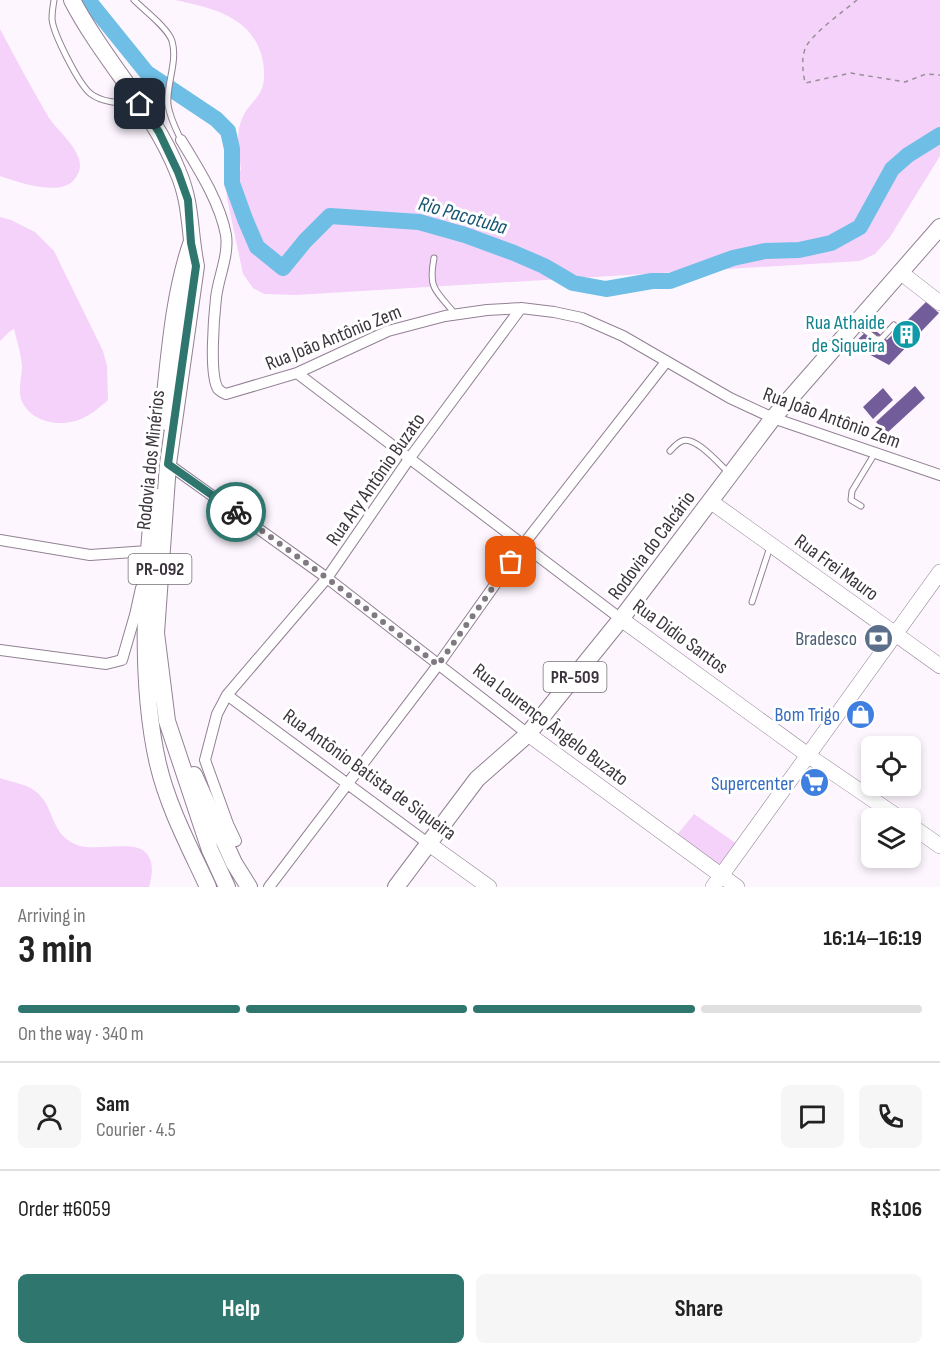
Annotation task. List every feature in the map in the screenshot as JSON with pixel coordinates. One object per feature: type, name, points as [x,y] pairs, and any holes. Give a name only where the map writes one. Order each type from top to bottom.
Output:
[{"type":"main road","name":"Rodovia dos Minérios","points":[[72,0],[119,75],[159,132],[182,181],[188,200],[191,243],[196,266],[168,464],[156,633],[167,721],[210,850],[227,887]]},
{"type":"main road","name":"Rodovia do Calcário","points":[[396,887],[477,779],[528,734],[621,619],[773,418],[940,227]]},
{"type":"main road","name":"Rodovia dos Minérios","points":[[191,243],[185,261],[172,342],[148,551],[147,690],[158,764],[167,792],[208,887]]},
{"type":"main road","points":[[174,741],[192,769],[234,863],[249,887]]},
{"type":"main road","points":[[189,846],[199,887]]},
{"type":"street","name":"Rua João Antônio Zem","points":[[181,140],[205,180],[224,226],[226,251],[216,297],[213,341],[214,373],[218,389],[226,394],[297,373],[388,331],[455,314],[521,308],[582,318],[623,336],[730,398],[773,418],[940,474]]},
{"type":"street","points":[[900,273],[940,303]]},
{"type":"street","name":"Rua Ary Antônio Buzato","points":[[236,841],[205,760],[217,714],[227,695],[327,578],[409,459],[521,308]]},
{"type":"street","points":[[269,887],[438,665],[523,545],[666,362]]},
{"type":"street","name":"Rua Didio Santos","points":[[297,373],[621,619],[812,758],[885,808]]},
{"type":"street","name":"Rua Lourenço Ângelo Buzato","points":[[168,464],[327,578],[725,884]]},
{"type":"street","name":"Rua Frei Mauro","points":[[710,501],[940,666]]},
{"type":"street","points":[[0,540],[90,555],[148,551]]},
{"type":"street","points":[[725,884],[812,758],[850,708],[940,572]]},
{"type":"street","points":[[0,650],[106,664],[122,660],[141,586],[147,574]]},
{"type":"street","points":[[898,636],[940,584]]},
{"type":"street","name":"Rua Antônio Batista de Siqueira","points":[[227,695],[489,887]]},
{"type":"street","points":[[921,833],[940,846]]},
{"type":"lane","points":[[134,0],[172,39],[174,58],[168,104],[181,140]]},
{"type":"lane","points":[[52,1],[52,21],[61,45],[82,83],[91,94],[115,102],[140,104]]},
{"type":"lane","points":[[434,258],[431,285],[455,314]]},
{"type":"lane","points":[[856,322],[876,339],[881,339],[894,325]]},
{"type":"lane","points":[[670,451],[682,441],[689,440],[697,443],[731,474]]},
{"type":"lane","points":[[861,506],[851,500],[852,491],[875,453]]},
{"type":"lane","points":[[752,602],[771,545]]},
{"type":"path","points":[[857,0],[826,25],[805,46],[802,66],[805,83],[851,73],[905,82],[926,74],[940,75]]},
{"type":"shaded area","points":[[175,0],[940,0],[940,156],[890,237],[875,254],[860,261],[296,295],[264,294],[253,288],[243,274],[227,198],[226,182],[231,175],[241,170],[239,130],[244,115],[264,82],[262,57],[257,43],[239,23],[216,11]]},
{"type":"shaded area","points":[[0,29],[49,118],[77,153],[80,162],[78,175],[67,185],[38,187],[0,176]]},
{"type":"shaded area","points":[[0,217],[35,232],[54,251],[103,351],[107,366],[108,400],[81,419],[64,423],[46,421],[31,413],[21,399],[22,366],[14,329],[0,341]]},
{"type":"shaded area","points":[[0,778],[35,791],[46,804],[61,834],[77,845],[85,847],[123,846],[145,852],[151,864],[149,887],[0,887]]},
{"type":"shaded area","points":[[694,814],[737,844],[719,866],[676,836]]},
{"type":"building","name":"Rua Athaide de Siqueira","points":[[926,302],[939,313],[889,365],[852,345],[871,327],[887,340]]},
{"type":"building","points":[[915,386],[925,398],[887,433],[876,422]]},
{"type":"building","points":[[883,388],[893,400],[873,419],[863,407]]},
{"type":"waterway","name":"Rio Pacotuba","points":[[88,0],[147,73],[216,119],[228,131],[232,149],[232,183],[245,219],[257,247],[283,268],[330,216],[419,222],[465,235],[514,253],[544,266],[573,283],[606,289],[652,281],[670,281],[733,258],[765,251],[799,250],[831,243],[860,227],[892,169],[908,155],[940,135]]},
{"type":"way so far","points":[[236,512],[327,578],[438,665],[511,562]]},
{"type":"place","name":"Rua Athaide de Siqueira","points":[[906,334]]},
{"type":"place","name":"Bradesco","points":[[878,638]]},
{"type":"place","name":"Bom Trigo","points":[[861,714]]},
{"type":"place","name":"Supercenter","points":[[815,783]]},
{"type":"route","points":[[140,104],[159,132],[188,200],[191,243],[196,266],[168,464],[236,512]]}]
